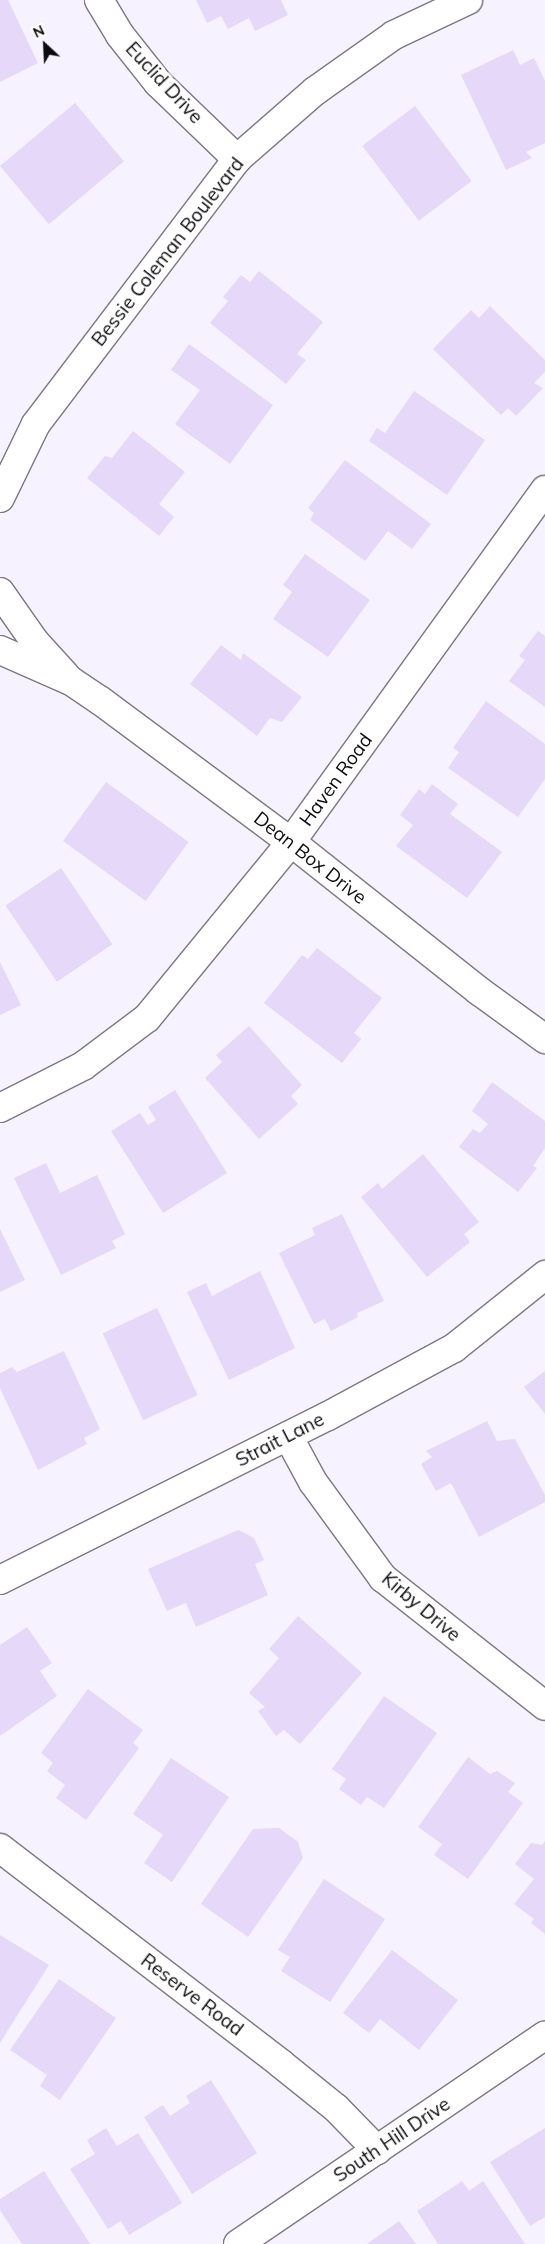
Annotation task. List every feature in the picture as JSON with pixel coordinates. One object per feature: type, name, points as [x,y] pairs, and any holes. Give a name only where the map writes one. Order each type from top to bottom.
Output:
[{"type":"street","name":"Euclid Drive","points":[[99,0],[120,35],[158,83],[237,159]]},
{"type":"street","name":"Bessie Coleman Boulevard","points":[[0,498],[36,424],[237,159],[315,91],[394,34],[468,0]]},
{"type":"street","name":"Bessie Coleman Boulevard","points":[[0,455],[36,424]]},
{"type":"street","name":"Haven Road","points":[[0,1108],[83,1066],[147,1018],[291,842],[545,490]]},
{"type":"street","name":"Dean Box Drive","points":[[0,592],[35,642],[71,681],[291,842],[479,991],[545,1039]]},
{"type":"street","name":"Dean Box Drive","points":[[0,650],[71,681]]},
{"type":"street","name":"Strait Lane","points":[[0,1580],[288,1436],[454,1348],[545,1275]]},
{"type":"street","name":"Kirby Drive","points":[[288,1436],[313,1482],[383,1578],[545,1706]]},
{"type":"street","name":"Reserve Road","points":[[0,1848],[287,2068],[336,2108],[377,2150]]},
{"type":"street","name":"South Hill Drive","points":[[238,2244],[545,2035]]},
{"type":"building","points":[[0,0],[8,0],[38,63],[0,82]]},
{"type":"building","points":[[196,0],[281,0],[288,15],[255,31],[249,18],[228,29],[221,16],[207,23]]},
{"type":"building","points":[[513,50],[520,65],[534,58],[545,81],[545,143],[526,152],[532,158],[506,170],[461,75]]},
{"type":"building","points":[[75,103],[124,161],[49,224],[0,166]]},
{"type":"building","points":[[415,106],[472,181],[419,221],[362,146]]},
{"type":"building","points":[[259,271],[323,322],[297,354],[306,360],[286,384],[210,323],[228,301],[223,297],[241,275],[250,282]]},
{"type":"building","points":[[490,306],[545,360],[545,372],[534,383],[543,388],[516,416],[508,408],[501,415],[433,349],[471,310],[479,318]]},
{"type":"building","points":[[189,344],[273,405],[230,464],[175,424],[200,390],[171,370]]},
{"type":"building","points":[[414,391],[485,440],[447,495],[369,441],[377,428],[385,433]]},
{"type":"building","points":[[133,431],[185,472],[159,504],[174,517],[159,536],[87,478],[105,456],[112,458]]},
{"type":"building","points":[[345,460],[431,524],[412,549],[388,531],[365,561],[310,520],[314,513],[308,508]]},
{"type":"building","points":[[305,554],[370,600],[328,657],[273,619],[292,592],[283,585]]},
{"type":"building","points":[[538,631],[545,636],[545,707],[509,681],[525,660],[519,656]]},
{"type":"building","points":[[221,645],[241,660],[243,653],[302,697],[282,722],[270,718],[257,736],[190,684]]},
{"type":"building","points":[[486,701],[545,744],[545,779],[518,817],[448,768],[459,752],[453,748]]},
{"type":"building","points":[[106,782],[189,842],[146,901],[63,841]]},
{"type":"building","points":[[432,784],[458,804],[450,814],[502,852],[467,898],[396,846],[413,825],[400,815],[419,789],[425,794]]},
{"type":"building","points":[[61,868],[112,944],[57,982],[5,905]]},
{"type":"building","points":[[317,948],[382,998],[354,1033],[361,1039],[342,1063],[264,1003],[302,955],[308,959]]},
{"type":"building","points":[[0,962],[21,1005],[0,1015]]},
{"type":"building","points":[[249,1026],[302,1085],[291,1096],[298,1104],[259,1139],[205,1078],[222,1062],[216,1055]]},
{"type":"building","points":[[492,1082],[545,1121],[545,1148],[533,1166],[537,1168],[518,1192],[459,1147],[473,1129],[480,1133],[488,1124],[472,1111]]},
{"type":"building","points":[[175,1090],[227,1173],[163,1213],[111,1131],[140,1113],[148,1125],[156,1120],[148,1107]]},
{"type":"building","points":[[423,1154],[479,1222],[464,1234],[470,1242],[427,1277],[361,1197],[378,1183],[382,1189]]},
{"type":"building","points":[[46,1163],[60,1193],[97,1175],[125,1234],[112,1241],[116,1248],[61,1275],[14,1178]]},
{"type":"building","points":[[342,1214],[384,1301],[357,1313],[358,1317],[331,1331],[325,1319],[314,1324],[279,1253],[315,1235],[312,1228]]},
{"type":"building","points":[[0,1229],[25,1280],[0,1292]]},
{"type":"building","points":[[260,1271],[295,1348],[229,1380],[187,1292],[206,1283],[212,1296]]},
{"type":"building","points":[[157,1308],[198,1395],[143,1420],[103,1333]]},
{"type":"building","points":[[64,1351],[100,1429],[84,1438],[87,1444],[38,1470],[0,1388],[0,1373],[12,1367],[17,1372]]},
{"type":"building","points":[[545,1371],[545,1414],[524,1387]]},
{"type":"building","points":[[487,1421],[497,1441],[515,1439],[545,1495],[545,1502],[479,1537],[451,1483],[436,1491],[421,1464],[432,1457],[426,1451]]},
{"type":"building","points":[[238,1530],[254,1538],[264,1560],[255,1564],[268,1595],[196,1627],[186,1603],[167,1611],[148,1569]]},
{"type":"building","points":[[298,1616],[362,1673],[300,1744],[284,1730],[276,1736],[258,1711],[265,1707],[249,1693],[279,1658],[269,1649]]},
{"type":"building","points":[[27,1627],[52,1663],[40,1671],[57,1696],[0,1736],[0,1645]]},
{"type":"building","points":[[88,1689],[143,1730],[133,1743],[139,1748],[86,1820],[56,1798],[65,1785],[47,1771],[53,1763],[41,1753]]},
{"type":"building","points":[[384,1696],[437,1733],[384,1808],[367,1797],[361,1805],[339,1789],[346,1779],[332,1769]]},
{"type":"building","points":[[468,1757],[490,1774],[497,1771],[515,1783],[508,1792],[523,1803],[468,1879],[434,1855],[442,1844],[418,1827]]},
{"type":"building","points":[[171,1758],[229,1797],[172,1882],[144,1863],[163,1835],[133,1814]]},
{"type":"building","points":[[279,1828],[298,1842],[303,1858],[248,1937],[201,1904],[253,1829]]},
{"type":"building","points":[[545,1841],[545,1934],[531,1923],[534,1919],[514,1904],[534,1879],[515,1864],[531,1843],[542,1845]]},
{"type":"building","points":[[324,1879],[385,1919],[330,2002],[281,1971],[290,1957],[278,1950]]},
{"type":"building","points":[[0,1935],[49,1965],[0,2043]]},
{"type":"building","points":[[392,1950],[458,2000],[419,2050],[380,2019],[369,2033],[343,2013]]},
{"type":"building","points":[[59,1979],[116,2018],[60,2100],[40,2086],[47,2075],[10,2050]]},
{"type":"building","points":[[211,2080],[257,2153],[192,2194],[144,2117],[163,2105],[170,2116],[190,2103],[186,2096]]},
{"type":"building","points":[[106,2128],[117,2146],[138,2133],[182,2203],[129,2235],[121,2221],[108,2229],[70,2169],[95,2154],[87,2140]]},
{"type":"building","points":[[545,2128],[545,2217],[530,2226],[490,2162]]},
{"type":"building","points":[[44,2171],[90,2244],[22,2244],[0,2210],[0,2199]]},
{"type":"building","points":[[462,2181],[469,2191],[483,2181],[525,2244],[438,2244],[417,2211]]},
{"type":"building","points":[[399,2221],[416,2244],[367,2244]]}]
